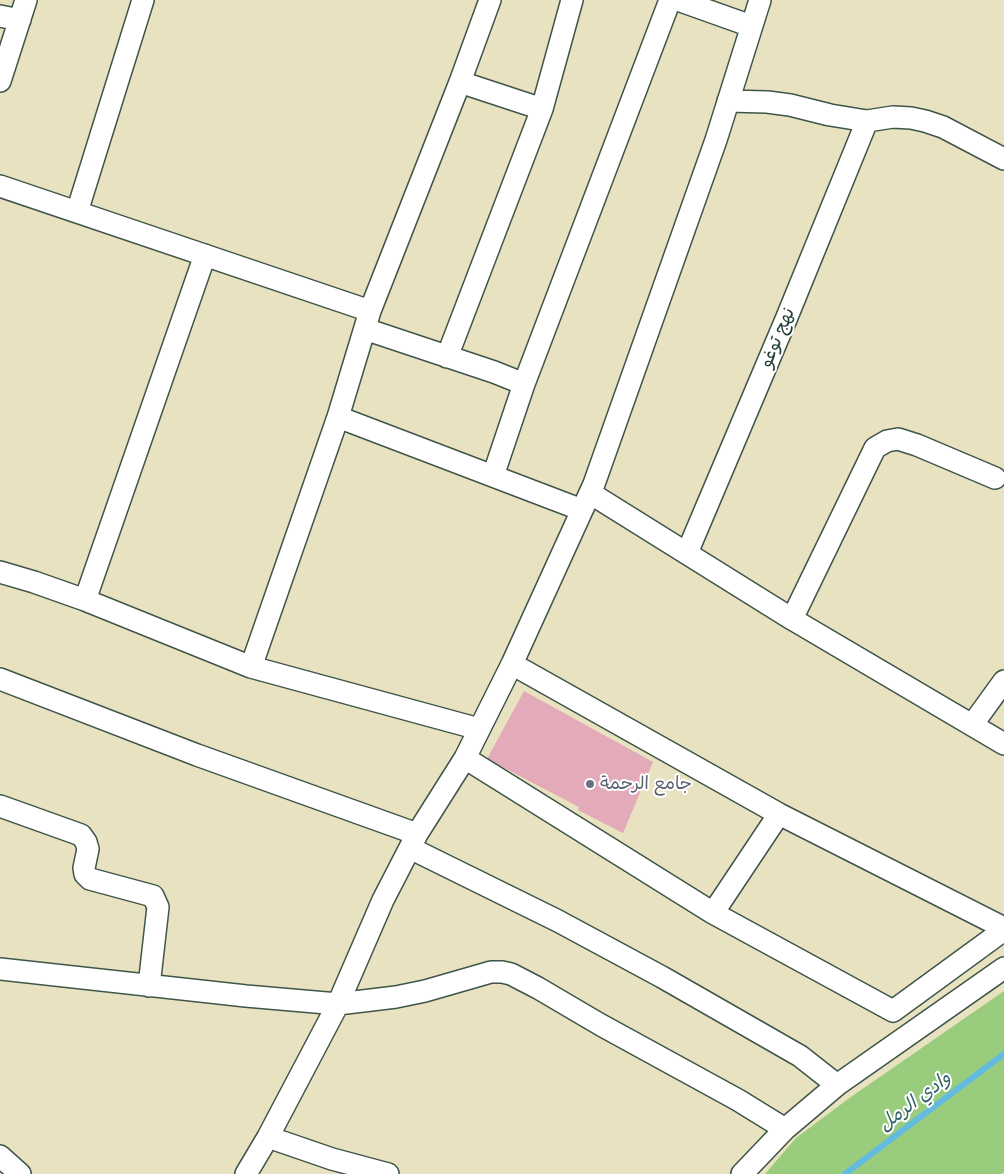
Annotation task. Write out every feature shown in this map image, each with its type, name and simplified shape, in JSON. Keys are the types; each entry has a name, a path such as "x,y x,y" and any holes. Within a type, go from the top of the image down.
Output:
{"street":[{"path":"78,212 143,0"},
{"path":"251,667 338,417 368,320 490,0"},
{"path":"447,357 542,109 572,0"},
{"path":"493,476 524,384 670,0"},
{"path":"678,0 752,26"},
{"path":"246,1174 268,1137 338,1004 383,900 413,841 465,758 512,664 586,502 669,273 728,101 760,0"},
{"path":"0,81 16,12"},
{"path":"460,82 542,109"},
{"path":"728,101 767,102 867,121 893,117 911,118 943,127 1004,159"},
{"name":"نهج توغو","path":"686,553 787,316 867,121"},
{"path":"0,186 205,256 368,320 447,357 524,384"},
{"path":"85,600 205,256"},
{"path":"338,417 493,476 586,502 686,553 792,619 1004,744"},
{"path":"792,619 875,448 886,441 898,439 917,445 995,478"},
{"path":"0,572 85,600 251,667 479,729"},
{"path":"512,664 779,814 1004,929 893,1011"},
{"path":"0,679 413,841 800,1056 837,1085"},
{"path":"972,725 1004,681"},
{"path":"465,758 712,913 893,1011 908,1035"},
{"path":"0,806 81,835 88,849 84,868 85,874 90,879 153,896 158,907 149,986"},
{"path":"712,913 779,814"},
{"path":"742,1174 785,1129 837,1085 1004,968"},
{"path":"0,969 149,986 338,1004 396,997 425,991 491,972 502,972 511,974 538,988 600,1026 738,1100 785,1129"},
{"path":"268,1137 332,1159 388,1174"},
{"path":"0,1156 20,1174"}],"green space":[{"path":"1004,991 1004,1172 1002,1174 765,1174 796,1138 848,1099"}],"building":[{"name":"جامع الرحمة","path":"524,691 653,762 623,833 578,810 579,807 487,759"}],"waterway":[{"name":"وادي الرمل","path":"845,1174 1004,1054"}],"place":[{"name":"جامع الرحمة","path":"590,784"}]}
